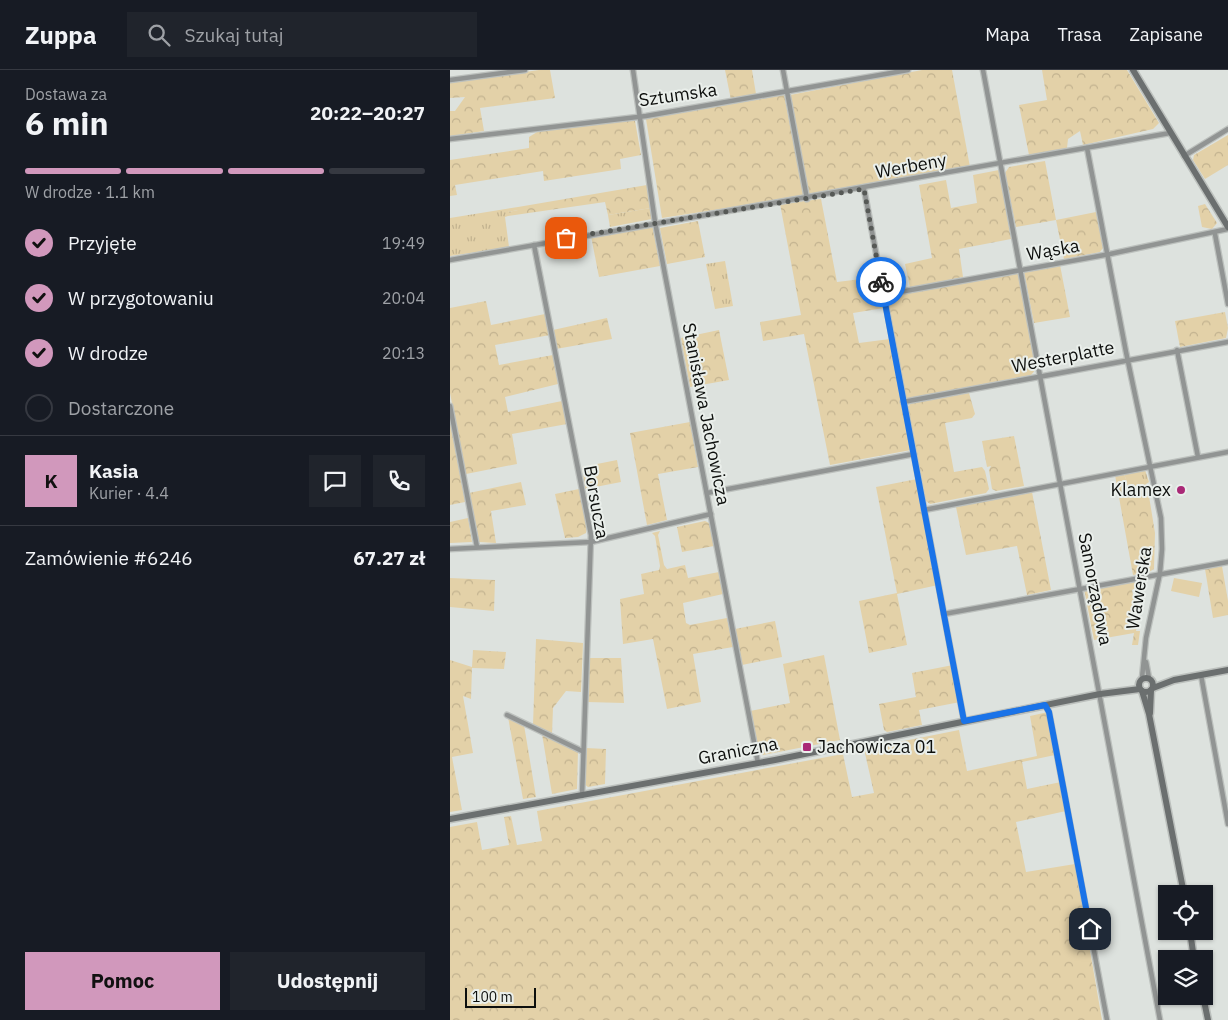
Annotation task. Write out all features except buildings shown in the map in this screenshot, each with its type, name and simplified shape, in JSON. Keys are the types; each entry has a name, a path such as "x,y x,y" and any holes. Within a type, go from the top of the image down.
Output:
{"street":[{"path":"450,80 524,70"},
{"name":"Stanisława Jachowicza","path":"633,70 655,222 758,763"},
{"path":"783,70 807,198"},
{"name":"Sztumska","path":"450,138 640,116 908,70"},
{"name":"Samorządowa","path":"983,70 1160,1020"},
{"path":"1133,70 1228,228"},
{"path":"1184,156 1228,129"},
{"name":"Werbeny","path":"450,260 655,222 864,189 1170,133"},
{"name":"Wawerska","path":"1087,148 1148,466 1161,518 1162,548 1160,573 1145,656 1146,685 1149,714 1182,885"},
{"path":"864,189 964,721"},
{"name":"Wąska","path":"883,295 1215,234 1228,228"},
{"path":"1215,234 1228,304"},
{"name":"Borsucza","path":"534,245 591,542 582,751 582,796"},
{"name":"Westerplatte","path":"903,402 1127,359 1228,342"},
{"path":"1177,350 1198,457"},
{"path":"450,406 478,546"},
{"path":"924,510 1228,452"},
{"path":"707,493 914,454"},
{"path":"450,549 478,546 591,542 711,514"},
{"path":"944,614 1228,562"},
{"name":"Graniczna","path":"450,820 758,763 1228,670"},
{"path":"1201,675 1228,824"},
{"path":"1045,705 1049,712 1107,1020"},
{"path":"507,715 582,751"},
{"path":"1205,1005 1208,1020"}],"green space":[{"path":"550,70 555,98 480,108 484,131 450,136 450,111 455,111 465,97 450,98 450,83"},
{"path":"725,70 752,70 756,94 731,100"},
{"path":"922,70 952,70 970,167 809,196 790,95"},
{"path":"1042,70 1127,70 1159,123 1153,129 1083,145 1080,131 1068,139 1067,148 1029,155 1019,105 1047,100"},
{"path":"784,95 804,196 662,218 646,119"},
{"path":"628,118 635,121 641,155 620,159 621,169 544,181 543,171 455,185 457,195 450,196 450,160 529,148 529,137 542,129"},
{"path":"1228,135 1228,165 1205,179 1193,160 1194,155"},
{"path":"1045,161 1056,220 1016,227 1005,173 1009,167"},
{"path":"999,170 1011,239 959,249 963,277 910,288 905,264 932,258 919,185 946,180 951,208 977,203 973,175"},
{"path":"647,185 651,208 608,215 605,202 508,216 508,212 518,210 518,207"},
{"path":"821,199 837,282 878,277 884,308 853,313 859,343 890,339 911,450 830,465 804,334 763,341 760,322 801,315 780,204"},
{"path":"1205,204 1217,223 1212,229 1202,227 1198,206"},
{"path":"518,207 518,210 508,212 508,216 505,217 509,247 450,256 450,218"},
{"path":"651,208 652,219 610,227 608,215"},
{"path":"1096,212 1103,248 1100,252 1064,259 1056,220"},
{"path":"698,221 705,257 667,264 660,228"},
{"path":"652,224 660,266 599,277 591,236"},
{"path":"725,261 733,306 715,309 706,264"},
{"path":"1060,265 1070,317 1034,323 1024,272"},
{"path":"1018,273 1036,369 1031,375 904,399 885,297"},
{"path":"486,301 491,325 545,314 550,335 495,345 499,365 553,355 558,384 505,397 508,412 562,401 567,424 512,434 517,464 466,474 450,393 450,308"},
{"path":"1225,312 1228,328 1226,338 1180,347 1175,321"},
{"path":"607,318 612,339 556,349 553,330"},
{"path":"719,330 729,380 690,387 681,338"},
{"path":"969,393 975,414 972,418 945,423 954,472 982,467 985,471 989,489 986,493 930,504 926,501 908,407 911,403"},
{"path":"450,422 465,502 450,505"},
{"path":"690,422 698,467 658,474 667,520 647,525 630,433"},
{"path":"1014,436 1024,486 996,491 992,489 989,470 991,466 987,467 982,441"},
{"path":"617,460 621,482 585,489 582,467"},
{"path":"1145,470 1149,482 1146,484 1148,490 1137,493 1130,490 1124,474"},
{"path":"1124,474 1130,490 1133,492 1148,490 1155,533 1154,569 1149,572 1133,575 1115,475"},
{"path":"917,479 938,585 897,594 907,645 869,653 859,601 897,593 876,487"},
{"path":"521,482 526,505 491,511 496,543 479,542 469,493"},
{"path":"579,489 587,526 586,533 578,537 565,538 555,494"},
{"path":"1032,492 1051,590 1027,595 1017,546 966,555 956,507"},
{"path":"468,518 472,542 450,543 450,522"},
{"path":"705,521 709,523 714,546 682,552 677,527"},
{"path":"660,531 658,535 664,565 667,569 685,565 688,578 719,572 723,594 683,603 686,623 690,625 727,618 733,647 693,654 701,702 667,709 653,639 623,644 620,599 644,594 641,574 659,570 655,536 652,533"},
{"path":"1222,566 1228,601 1228,615 1213,618 1205,569"},
{"path":"450,578 495,580 494,611 450,607"},
{"path":"1174,578 1202,583 1199,597 1171,591"},
{"path":"1139,579 1138,586 1132,590 1135,605 1141,607 1136,631 1140,631 1138,645 1132,645 1134,633 1094,640 1084,589"},
{"path":"775,621 782,657 742,665 735,629"},
{"path":"536,639 583,643 581,692 566,691 553,708 552,734 533,725"},
{"path":"473,650 506,652 504,669 472,668 471,699 463,696 473,753 452,757 462,810 450,812 450,660 472,667"},
{"path":"824,655 840,740 763,755 758,751 750,711 790,703 783,664"},
{"path":"589,658 621,658 624,703 587,702"},
{"path":"953,665 960,702 919,710 922,725 887,732 884,730 879,704 916,697 912,673"},
{"path":"1048,712 1055,755 1022,762 1027,789 1061,782 1066,811 1016,822 1026,872 1075,864 1102,1020 450,1020 450,827 477,822 482,850 509,845 504,817 511,816 517,845 542,841 537,811 843,754 852,797 874,793 864,749 959,730 967,771 1037,756 1030,716"},
{"path":"508,717 524,725 536,797 523,799"},
{"path":"542,734 578,751 577,789 552,794"},
{"path":"586,748 606,749 605,784 588,787 584,784"}],"way so far":[{"path":"566,238 864,189 881,282"}],"place":[{"name":"Klamex","path":"1181,490"},
{"name":"Jachowicza 01","path":"807,747"}],"route":[{"path":"881,282 964,721 1045,705 1049,712 1090,929"}]}
